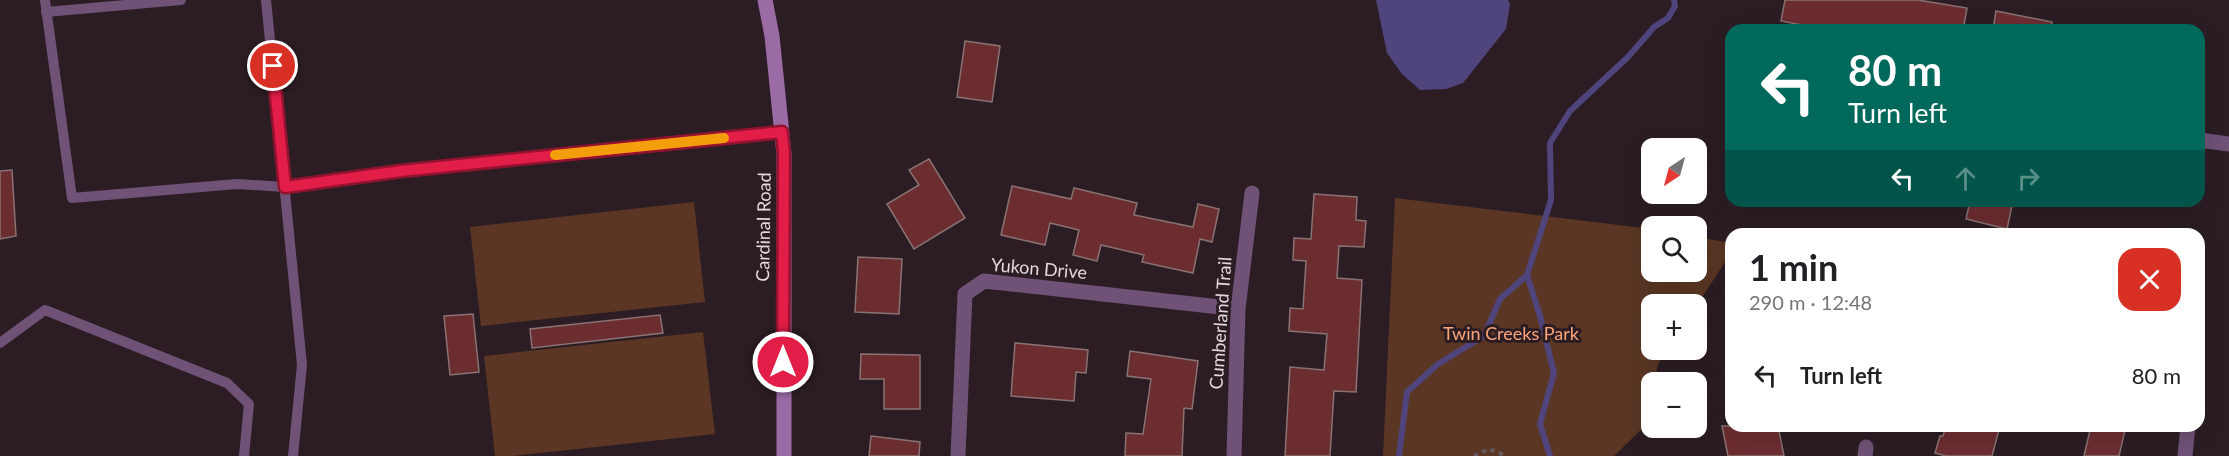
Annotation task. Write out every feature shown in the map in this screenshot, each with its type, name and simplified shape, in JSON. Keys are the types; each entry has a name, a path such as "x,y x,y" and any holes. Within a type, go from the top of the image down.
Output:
{"street":[{"name":"Cardinal Road","path":"765,0 772,36 784,154 782,268 784,456"},
{"path":"2205,141 2229,144"},
{"name":"Cumberland Trail","path":"1234,456 1238,309 1252,193"},
{"name":"Yukon Drive","path":"958,456 965,294 984,281 1238,309"},
{"path":"2185,456 2187,432"}],"lane":[{"path":"45,0 72,198 237,184 285,187 401,171 782,132"},
{"path":"46,12 181,0"},
{"path":"266,0 302,365 293,456"},
{"path":"0,343 45,310 227,383 249,404 244,456"}],"path":[{"path":"1474,456 1489,449 1507,456"}],"green space":[{"name":"Twin Creeks Park","path":"1395,198 1641,228 1641,282 1707,282 1707,239 1725,242 1725,262 1704,294 1641,294 1641,360 1661,360 1657,372 1641,372 1641,430 1614,456 1383,456"},
{"path":"694,202 705,302 481,326 470,227"},
{"path":"703,332 715,434 495,456 484,356"}],"shaded area":[{"path":"1376,0 1508,0 1510,4 1506,29 1463,83 1446,89 1420,90 1402,74 1387,53"}],"building":[{"path":"1785,0 1918,0 1967,8 1964,24 1796,24 1781,21"},
{"path":"1996,11 2052,22 2052,24 1994,24"},
{"path":"965,41 1000,46 992,102 957,97"},
{"path":"929,159 965,218 914,249 887,204 919,185 909,170"},
{"path":"12,170 16,236 0,239 0,171"},
{"path":"1012,186 1071,199 1074,188 1137,203 1134,215 1193,227 1198,204 1219,209 1212,242 1200,239 1193,273 1142,262 1144,255 1101,245 1097,261 1073,255 1079,230 1050,223 1045,245 1001,235"},
{"path":"1314,194 1357,197 1356,220 1366,221 1364,247 1339,246 1337,278 1362,280 1356,392 1334,391 1330,456 1285,456 1290,367 1324,370 1327,334 1289,331 1290,308 1303,309 1306,261 1293,260 1294,238 1311,239"},
{"path":"1969,207 2012,207 2007,228 1966,219"},
{"path":"858,257 902,259 899,314 855,312"},
{"path":"473,314 479,372 450,375 444,316"},
{"path":"660,315 663,333 532,348 530,329"},
{"path":"1015,343 1088,350 1086,373 1076,372 1074,401 1011,396"},
{"path":"1130,351 1198,361 1192,409 1184,408 1182,456 1125,456 1126,433 1143,434 1151,379 1127,376"},
{"path":"861,354 920,355 920,409 884,409 884,379 860,379"},
{"path":"1722,426 1725,426 1725,432 1779,432 1784,456 1728,456"},
{"path":"1944,432 1998,432 1992,456 1946,456 1935,453 1940,436 1943,436"},
{"path":"2090,432 2125,432 2119,456 2084,456"},
{"path":"871,436 920,442 919,456 869,456"}],"waterway":[{"path":"1399,456 1407,392 1438,364 1484,336 1500,299 1527,275 1551,200 1550,143 1570,111 1628,57 1654,27 1668,18 1675,6 1674,0"},
{"path":"1527,275 1554,373 1540,424 1550,456"}],"slow traffic":[{"path":"555,155 724,138"}],"route":[{"path":"273,66 285,187 401,171 782,132 784,154 783,362"}]}
